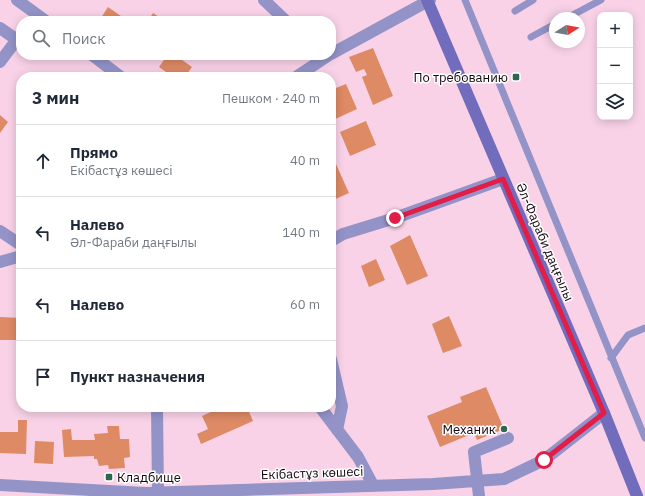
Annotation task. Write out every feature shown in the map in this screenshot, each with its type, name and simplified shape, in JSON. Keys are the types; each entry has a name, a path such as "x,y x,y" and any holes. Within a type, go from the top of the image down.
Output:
{"main road":[{"name":"Әл-Фараби даңғылы","path":"428,0 604,413 637,496"}],"street":[{"path":"17,0 35,16"},
{"path":"264,0 281,16"},
{"path":"336,52 428,0"},
{"path":"0,28 16,36"},
{"path":"0,62 16,41"},
{"path":"99,60 114,72"},
{"path":"301,72 314,60"},
{"path":"336,238 343,234 395,218 503,179"},
{"path":"0,231 16,242"},
{"path":"0,262 16,257"},
{"path":"336,380 342,406 337,430"},
{"path":"156,412 158,492"},
{"path":"324,412 358,458 373,485"},
{"name":"Екібастұз көшесі","path":"0,485 145,495 158,492 504,479 544,460 604,413"},
{"path":"479,496 474,452 508,438"}],"lane":[{"path":"465,0 645,438"},
{"path":"515,11 533,0"},
{"path":"578,12 601,0"},
{"path":"531,37 549,27"},
{"path":"611,358 628,335 645,328"}],"building":[{"path":"108,7 121,16 102,16"},
{"path":"373,48 393,96 373,105 362,77 367,75 364,69 356,72 349,57"},
{"path":"164,60 182,60 192,67 188,72 166,72 159,67"},
{"path":"346,84 357,109 336,119 336,88"},
{"path":"0,115 8,122 0,133"},
{"path":"366,121 376,145 350,156 340,132"},
{"path":"336,164 349,193 336,199"},
{"path":"410,235 428,276 407,285 390,246"},
{"path":"376,259 385,280 369,287 361,266"},
{"path":"449,316 462,346 443,353 432,324"},
{"path":"0,317 16,318 16,340 0,340"},
{"path":"486,387 504,429 477,440 474,433 440,447 427,416 462,402 460,397"},
{"path":"211,412 249,412 253,421 201,444 197,434 208,429 202,416"},
{"path":"18,420 27,420 26,454 0,453 0,432 18,432"},
{"path":"107,426 119,426 120,439 129,439 130,457 124,458 125,468 109,469 108,465 99,466 97,459 94,459 94,456 64,457 62,430 71,429 72,440 95,440 94,434 108,433"},
{"path":"35,441 54,442 53,464 34,463"}],"place":[{"name":"По требованию","path":"516,77"},
{"name":"Механик","path":"504,429"},
{"name":"Кладбище","path":"109,477"}],"route":[{"path":"395,218 503,179 604,413 544,460"}]}
